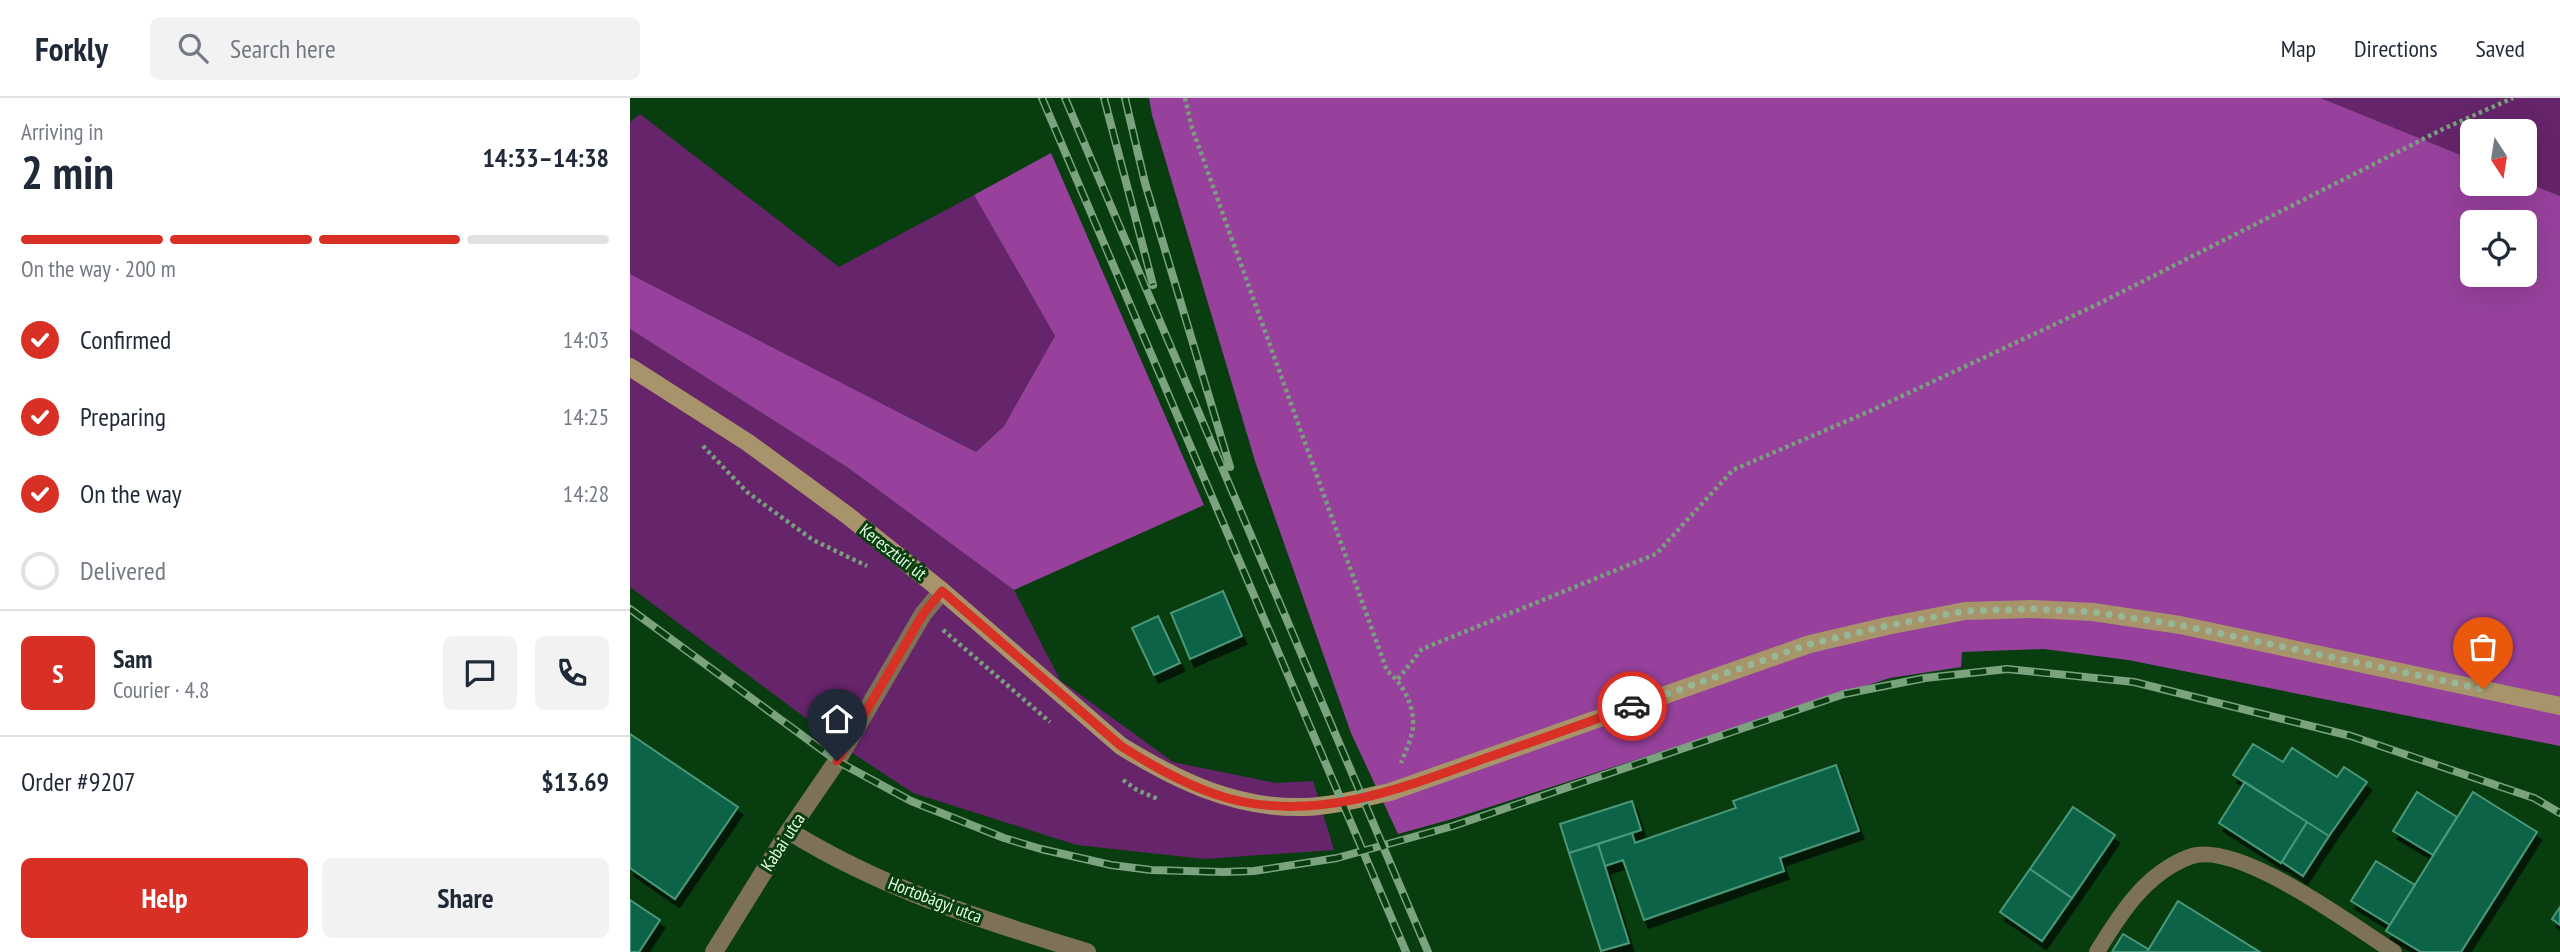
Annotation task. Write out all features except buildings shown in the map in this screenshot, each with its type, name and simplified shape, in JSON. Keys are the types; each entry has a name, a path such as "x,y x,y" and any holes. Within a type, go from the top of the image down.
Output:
{"main road":[{"name":"Keresztúri út","path":"630,367 747,442 847,515 942,591 1121,746 1195,787 1228,798 1266,805 1305,807 1390,792 1810,644 1965,611 2032,609 2093,612 2180,625 2560,706"}],"street":[{"name":"Kabai utca","path":"714,952 789,831 837,761 923,614 942,591"},
{"name":"Hortobágyi utca","path":"789,831 833,858 913,894 1087,952"}],"lane":[{"path":"2097,952 2133,898 2160,873 2191,856 2222,856 2269,873 2394,952"}],"path":[{"path":"1185,98 1192,128 1382,658 1387,671 1398,679 1408,701 1413,725 1390,792"},
{"path":"1398,679 1422,649 1656,554 1733,470 1870,411 2096,305 2443,129 2513,98"},
{"path":"694,437 747,492 813,540 872,568"}],"shaded area":[{"path":"1149,98 2321,98 2460,155 2460,196 2538,196 2538,187 2560,196 2560,746 2128,660 2044,649 1962,652 1961,667 1890,678 1398,834 1351,733 1255,461"},
{"path":"2321,98 2560,98 2560,196 2538,187 2538,119 2460,119 2460,155"},
{"path":"640,114 839,267 974,195 1055,336 1004,426 976,452 630,274 630,122"},
{"path":"1051,153 1204,505 1014,590 847,467 630,329 630,274 976,452 1004,426 1055,336 974,195"},
{"path":"630,329 847,467 1014,590 1060,680 1173,762 1276,783 1313,781 1334,850 1204,859 1077,845 913,793 854,754 630,587"}],"railway":[{"path":"1042,98 1406,952"},
{"path":"1065,98 1428,952"},
{"path":"1104,98 1153,285"},
{"path":"1125,98 1145,183 1230,467"},
{"path":"630,609 837,761 911,801 1004,838 1041,849 1111,865 1151,870 1254,871 1337,858 1453,826 1844,694 1925,678 2007,669 2134,682 2351,736 2534,798 2560,813"}],"way so far":[{"path":"1632,706 1810,644 1965,611 2032,609 2093,612 2180,625 2483,689"}],"route":[{"path":"837,761 923,614 942,591 1121,746 1195,787 1228,798 1266,805 1305,807 1390,792 1632,706"}]}
